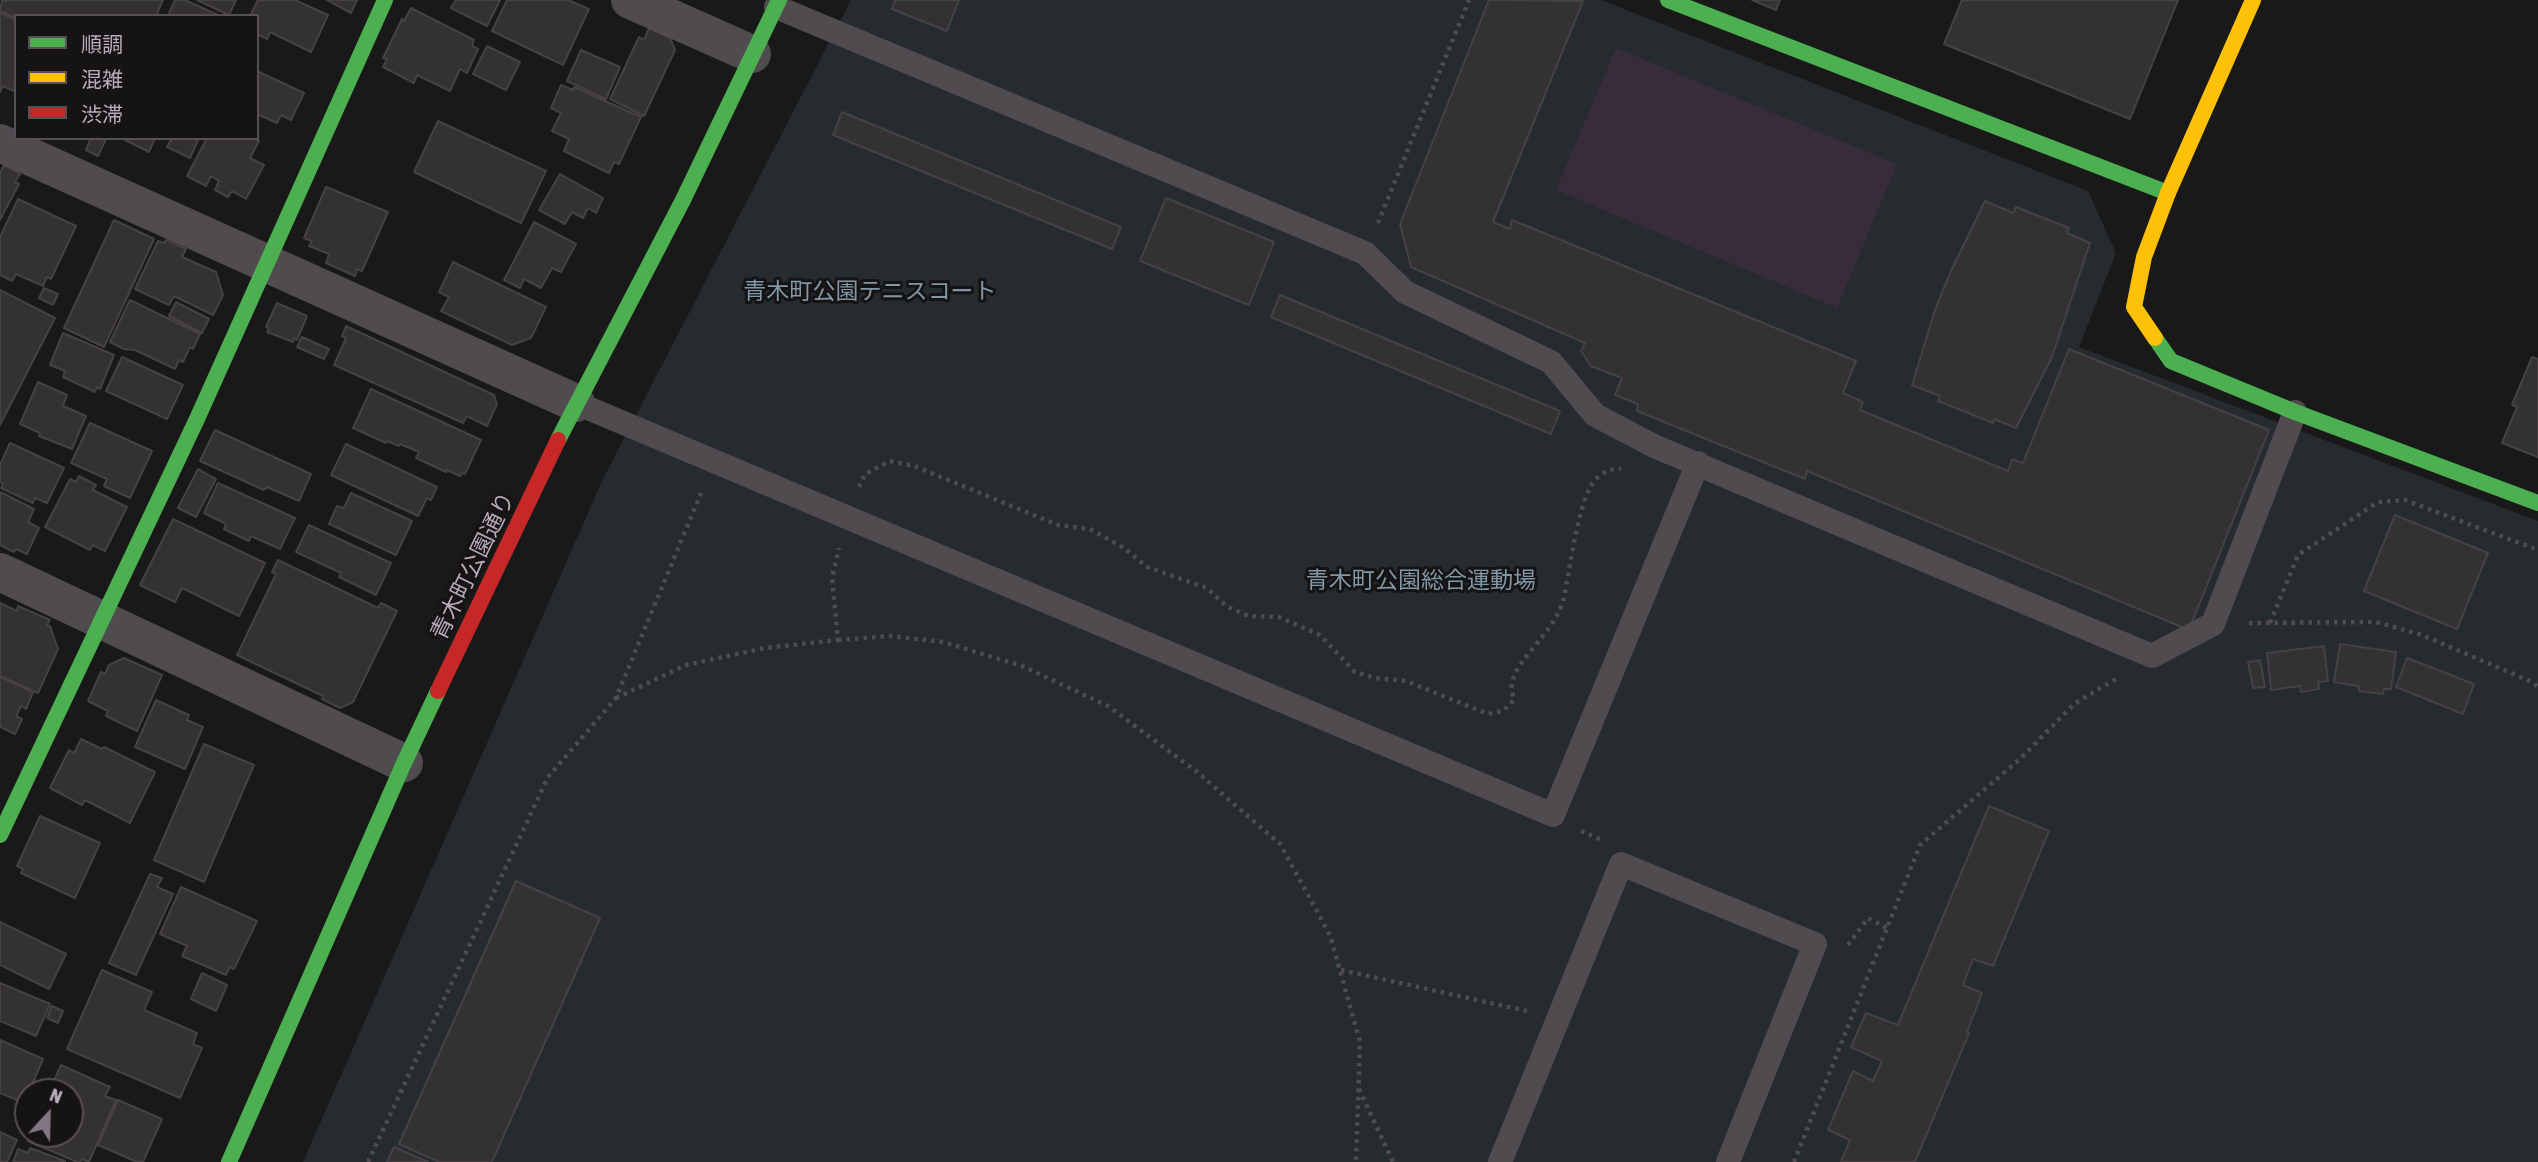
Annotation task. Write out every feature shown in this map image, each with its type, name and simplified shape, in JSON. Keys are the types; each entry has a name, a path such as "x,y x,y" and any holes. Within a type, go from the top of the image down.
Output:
{"street":[{"path":"0,835 105,621 270,266 386,0"},
{"path":"630,0 752,54"},
{"path":"1668,0 2168,193"},
{"path":"2253,0 2168,193 2144,257 2134,307 2171,361 2295,412 2538,503"},
{"name":"青木町公園通り","path":"229,1162 404,763 576,402 683,200 777,4"},
{"path":"0,143 576,402"},
{"path":"0,572 404,763"}],"lane":[{"path":"777,4 1365,253 1405,292 1551,362 1595,415 1654,446 2152,656 2213,624 2295,412"},
{"path":"576,402 1553,815 1698,463"},
{"path":"1500,1162 1621,864 1815,944 1728,1162"}],"path":[{"path":"1365,253 1469,0"},
{"path":"838,640 832,578 846,517 865,474 890,461 915,466 1058,524 1090,529 1124,548 1147,567 1207,588 1226,606 1248,616 1279,617 1320,635 1354,672 1375,678 1406,681 1488,714 1503,711 1514,700 1511,685 1515,673 1552,626 1563,604 1580,520 1591,486 1602,474 1614,468 1633,470 1654,446"},
{"path":"368,1162 548,777 616,698 715,461"},
{"path":"2270,623 2298,555 2378,502 2405,500 2538,550"},
{"path":"2213,624 2376,622 2422,635 2532,682 2538,687"},
{"path":"616,698 686,665 765,648 890,636 943,642 1022,666 1108,706 1197,772 1280,844 1330,935 1360,1042 1356,1162"},
{"path":"1794,1162 1920,845 2021,758 2074,704 2152,656"},
{"path":"1340,970 1559,1018"},
{"path":"1358,1088 1393,1162"}],"green space":[{"name":"青木町公園総合運動場","path":"851,0 1601,0 2088,191 2116,253 2079,347 2538,521 2538,1162 303,1162 602,481"}],"shaded area":[{"path":"1616,48 1897,164 1837,308 1556,190"}],"building":[{"path":"2,0 163,0 157,14 14,14 14,17 0,11"},
{"path":"175,0 185,0 216,14 169,14"},
{"path":"197,0 236,0 229,14"},
{"path":"258,0 295,0 328,15 311,52 270,32 267,39 259,35 259,14 251,14"},
{"path":"327,0 357,0 351,13"},
{"path":"456,0 500,0 487,26 451,8"},
{"path":"507,0 568,0 589,9 563,65 492,31"},
{"path":"895,0 959,0 947,31 892,9"},
{"path":"1489,0 1583,1 1493,222 1510,229 1512,220 1856,361 1843,393 1863,402 1860,410 2008,471 2012,459 2023,463 2069,349 2269,430 2189,630 1807,471 1805,479 1637,411 1638,404 1615,395 1622,378 1591,366 1581,351 1585,343 1411,267 1400,224"},
{"path":"1752,0 1780,0 1776,10"},
{"path":"1962,0 2178,0 2130,119 1944,44"},
{"path":"411,8 474,40 472,46 478,49 467,73 460,69 450,91 417,75 414,83 383,67 387,59 383,58 402,19 404,21"},
{"path":"0,13 14,19 14,91 3,86 0,92"},
{"path":"649,28 670,38 675,50 644,116 610,99 639,37 644,40"},
{"path":"487,46 520,62 506,90 473,74"},
{"path":"581,50 620,67 606,99 567,81"},
{"path":"259,72 304,93 291,120 281,115 277,123 259,115"},
{"path":"561,85 573,90 574,87 641,117 619,164 614,162 609,173 564,151 569,139 552,131 561,113 551,108"},
{"path":"842,112 1121,227 1112,249 833,135"},
{"path":"438,121 546,171 521,223 414,172"},
{"path":"90,140 106,140 98,156 86,150"},
{"path":"125,140 154,140 149,152"},
{"path":"171,140 198,140 190,158 167,147"},
{"path":"206,140 259,141 250,158 264,165 246,199 232,191 228,197 215,190 219,181 211,176 206,186 187,176"},
{"path":"4,165 20,174 15,182 19,184 0,220 0,173"},
{"path":"560,174 603,198 596,213 588,208 583,218 572,212 565,224 539,210"},
{"path":"326,187 388,212 362,271 357,269 355,276 326,263 329,254 309,246 312,241 304,238"},
{"path":"1166,198 1274,242 1249,305 1140,261"},
{"path":"18,199 76,226 51,279 47,277 43,286 16,274 12,281 0,275 0,237"},
{"path":"1985,201 2013,213 2016,207 2069,228 2067,233 2090,243 2052,357 2016,428 1994,419 1993,423 1938,401 1940,396 1912,385 1935,310"},
{"path":"114,220 154,239 104,347 64,328"},
{"path":"534,222 576,244 561,272 552,268 541,288 524,279 520,288 504,280"},
{"path":"166,240 186,249 182,257 216,272 223,295 213,315 174,296 169,305 135,289 158,241 164,243"},
{"path":"453,262 546,307 531,338 512,345 441,311 449,297 439,292"},
{"path":"44,288 58,294 53,305 39,298"},
{"path":"0,290 55,318 0,425"},
{"path":"1280,295 1560,411 1551,434 1271,317"},
{"path":"130,300 200,334 193,349 190,347 183,362 179,360 175,369 135,350 124,349 110,342"},
{"path":"176,302 209,319 202,333 169,316"},
{"path":"277,303 307,316 297,340 294,338 293,342 267,332 269,328 266,327"},
{"path":"346,326 494,395 497,404 487,426 467,416 463,423 334,365 346,338 342,336"},
{"path":"63,333 114,355 100,389 97,387 95,392 63,377 65,371 50,365"},
{"path":"302,337 329,349 324,359 297,347"},
{"path":"122,357 183,385 167,419 106,391"},
{"path":"2532,357 2538,359 2538,457 2502,443 2517,407 2512,405"},
{"path":"38,382 67,395 63,406 86,416 72,449 39,436 40,433 20,424"},
{"path":"371,389 481,440 465,474 460,476 447,470 446,472 416,458 419,452 400,444 386,443 353,428"},
{"path":"90,423 152,451 130,498 104,486 107,479 71,463"},
{"path":"215,430 311,474 299,501 267,487 264,490 200,461"},
{"path":"10,443 64,468 47,503 35,498 33,503 1,488 3,483 0,482 0,465"},
{"path":"346,444 437,487 431,500 427,498 418,516 331,475"},
{"path":"198,469 216,479 196,517 178,508"},
{"path":"79,476 96,485 93,490 127,507 105,551 93,545 90,550 45,527 70,479 76,482"},
{"path":"218,483 295,518 280,549 251,536 249,541 224,529 226,524 204,513"},
{"path":"0,492 34,509 28,522 39,528 27,554 16,549 14,552 0,545"},
{"path":"351,493 412,521 396,555 329,524 337,506 344,508"},
{"path":"2395,515 2488,553 2457,629 2364,591"},
{"path":"173,519 265,563 239,616 182,588 175,602 140,585"},
{"path":"309,525 391,563 376,595 339,577 341,573 296,552"},
{"path":"278,560 378,608 381,603 397,611 353,702 340,708 322,699 323,696 237,655 276,574 272,572"},
{"path":"0,603 17,611 18,606 50,620 47,625 50,626 58,649 38,693 0,676"},
{"path":"2340,644 2396,652 2391,689 2384,689 2383,694 2359,691 2359,686 2334,682"},
{"path":"2324,646 2328,681 2318,682 2319,689 2301,692 2300,686 2271,690 2267,653"},
{"path":"124,658 162,675 137,731 106,716 108,711 88,701 101,672 105,674 109,665"},
{"path":"2407,658 2474,684 2463,714 2396,687"},
{"path":"2260,660 2265,687 2253,688 2248,662"},
{"path":"0,677 33,692 26,709 21,706 16,716 22,719 15,734 0,727"},
{"path":"156,700 189,715 187,720 203,727 185,769 135,747"},
{"path":"81,739 155,772 130,823 85,800 82,805 50,788 69,750 74,753"},
{"path":"204,744 254,765 204,882 154,860"},
{"path":"1989,806 2049,831 1993,966 1973,959 1963,985 1982,993 1967,1032 1969,1033 1915,1162 1841,1162 1850,1140 1828,1130 1853,1071 1873,1081 1882,1061 1851,1047 1866,1013 1898,1025"},
{"path":"40,816 100,843 75,898 21,873 23,869 17,866"},
{"path":"150,874 162,878 157,887 173,894 136,975 109,963"},
{"path":"516,881 600,918 492,1162 439,1162 399,1144"},
{"path":"181,887 257,921 234,969 230,967 226,975 182,956 187,946 160,934"},
{"path":"0,922 66,954 49,989 0,965"},
{"path":"102,970 152,992 144,1010 197,1033 193,1044 202,1048 180,1098 67,1049"},
{"path":"202,973 227,985 216,1011 191,999"},
{"path":"0,983 50,1004 36,1036 0,1021"},
{"path":"52,1006 63,1011 58,1023 47,1018"},
{"path":"0,1040 43,1059 35,1078 14,1078 14,1099 0,1093"},
{"path":"61,1065 110,1087 105,1096 116,1100 89,1162 82,1159 77,1162 44,1148 84,1148 84,1078 55,1078"},
{"path":"118,1100 162,1119 143,1162 137,1162 98,1145"},
{"path":"0,1132 14,1139 14,1147 7,1162 0,1162"},
{"path":"394,1147 428,1162 387,1162"},
{"path":"30,1148 65,1162 13,1162 18,1149 28,1153"}],"traffic: fast":[{"path":"0,835 197,419 385,0"},
{"path":"558,440 683,200 779,0"},
{"path":"1668,0 2168,193"},
{"path":"2155,338 2171,361 2295,412 2538,503"},
{"path":"229,1162 438,691"}],"traffic: slow":[{"path":"2155,338 2134,307 2144,257 2168,193 2253,0"}],"traffic: jam":[{"path":"438,691 558,440"}],"park label":[{"name":"青木町公園テニスコート","path":"870,292"}]}
